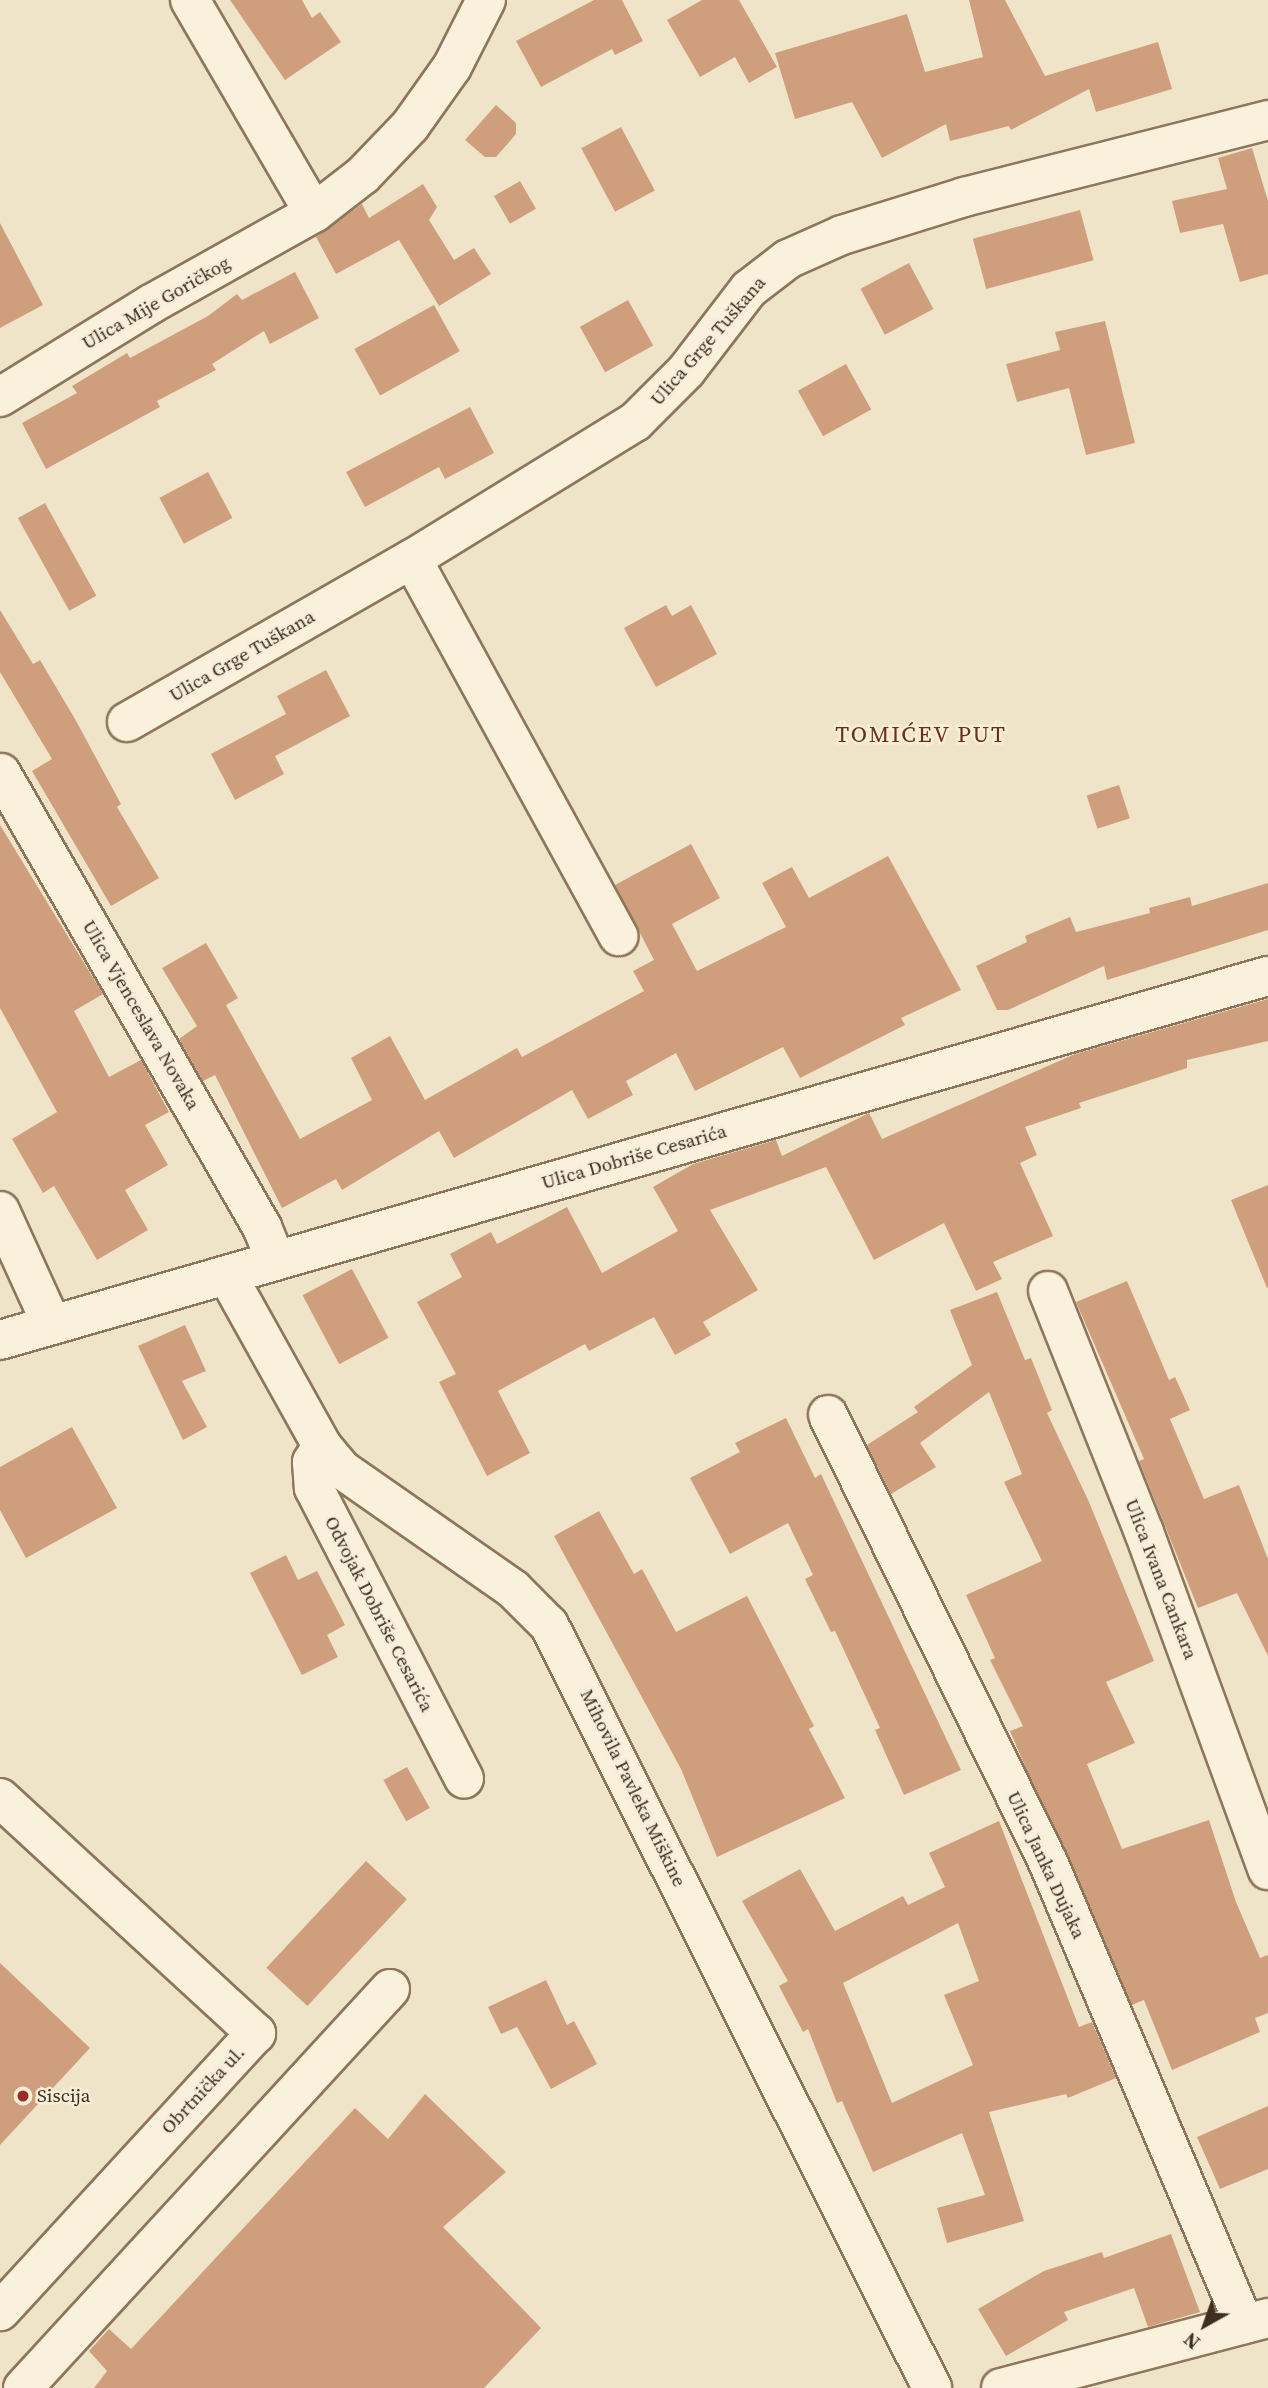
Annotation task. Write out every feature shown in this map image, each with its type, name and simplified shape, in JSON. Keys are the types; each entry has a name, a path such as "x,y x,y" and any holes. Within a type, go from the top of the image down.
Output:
{"street":[{"path":"190,0 314,213"},
{"name":"Ulica Mije Goričkog","path":"0,397 150,304 314,213 363,175 410,126 452,67 486,0"},
{"name":"Ulica Grge Tuškana","path":"127,722 412,559 635,422 686,371 750,289 788,259 842,235 964,197 1268,120"},
{"path":"412,559 618,936"},
{"name":"Ulica Vjenceslava Novaka","path":"1,773 262,1227 275,1261"},
{"name":"Ulica Dobriše Cesarića","path":"0,1340 1268,976"},
{"path":"0,1211 52,1325"},
{"name":"Mihovila Pavleka Miškine","path":"227,1275 322,1446 362,1486 513,1589 550,1625 932,2388"},
{"name":"Ulica Ivana Cankara","path":"1048,1291 1144,1532 1268,1870"},
{"name":"Ulica Janka Dujaka","path":"828,1415 1048,1863 1256,2321"},
{"name":"Odvojak Dobriše Cesarića","path":"322,1446 312,1462 314,1488 464,1779"},
{"name":"Obrtnička ul.","path":"0,1798 256,2033 0,2311"},
{"path":"23,2388 390,1989"},
{"path":"1001,2388 1256,2321"}],"building":[{"path":"230,0 302,0 312,18 320,12 341,42 285,80"},
{"path":"594,0 622,0 643,41 615,55 612,49 541,87 516,41"},
{"path":"702,0 739,0 777,67 749,83 735,57 700,77 667,20"},
{"path":"969,0 1005,0 1045,76 1158,42 1172,89 1096,112 1089,89 1011,130 1009,126 950,141 946,124 882,158 852,102 795,119 775,53 907,14 925,72 983,57"},
{"path":"496,105 516,123 516,134 496,157 485,157 465,140"},
{"path":"621,127 655,191 615,212 581,148"},
{"path":"1252,148 1268,201 1268,274 1240,282 1223,224 1180,233 1172,201 1227,189 1218,158"},
{"path":"520,181 536,209 510,224 494,196"},
{"path":"423,184 437,207 429,220 454,260 474,248 491,274 439,306 399,240 336,274 316,237 362,204 369,218"},
{"path":"1080,210 1093,260 986,289 973,239"},
{"path":"0,223 43,305 0,328"},
{"path":"909,263 933,309 885,335 860,289"},
{"path":"295,272 319,318 270,344 264,331 212,364 216,370 157,401 160,407 46,469 22,423 77,393 72,386 127,353 130,358 208,316 237,294 242,300"},
{"path":"628,300 653,345 605,372 580,327"},
{"path":"434,305 460,351 380,395 354,349"},
{"path":"1105,321 1135,443 1086,455 1069,388 1017,402 1006,364 1060,350 1055,332"},
{"path":"846,364 871,409 823,436 798,391"},
{"path":"470,407 494,453 445,479 439,467 365,507 346,472"},
{"path":"208,472 232,518 184,544 159,498"},
{"path":"45,503 96,596 69,611 18,518"},
{"path":"666,605 672,616 691,605 717,654 656,687 624,628"},
{"path":"0,610 33,664 40,660 121,804 117,807 159,878 111,906 32,771 52,759 0,672"},
{"path":"326,670 350,716 275,756 284,774 235,800 211,754 286,714 277,696"},
{"path":"1119,785 1130,818 1097,829 1087,796"},
{"path":"0,825 103,994 74,1011 109,1077 141,1060 169,1112 145,1125 168,1165 125,1190 148,1230 97,1260 54,1186 43,1193 12,1139 57,1112 0,1008"},
{"path":"691,844 720,898 672,924 697,971 786,927 762,883 792,867 809,898 888,856 961,990 901,1018 905,1025 800,1078 783,1047 695,1091 676,1053 626,1081 633,1095 588,1119 572,1090 454,1158 439,1131 342,1190 336,1179 282,1208 215,1075 203,1081 179,1039 197,1026 162,968 206,943 238,998 226,1005 300,1139 372,1100 351,1058 390,1036 425,1100 517,1048 522,1057 644,991 633,971 654,960 615,885"},
{"path":"1268,883 1268,930 1107,980 1104,966 1008,1010 997,1010 976,966 1027,942 1025,936 1070,917 1076,932 1150,913 1149,908 1190,897 1192,906"},
{"path":"1268,999 1268,1041 1187,1060 1187,1068 1079,1103 1081,1108 1025,1127 1037,1155 1020,1163 1053,1236 993,1262 1002,1279 976,1291 944,1223 874,1260 826,1167 710,1210 758,1290 703,1322 711,1335 675,1355 654,1317 589,1351 585,1344 498,1391 530,1453 487,1476 439,1382 456,1374 417,1302 462,1277 450,1254 491,1232 497,1244 567,1207 602,1273 678,1231 653,1187 693,1164 776,1140 782,1156 869,1113 882,1139 1075,1054"},
{"path":"1268,1185 1268,1287 1267,1288 1231,1200"},
{"path":"352,1269 389,1338 339,1364 303,1295"},
{"path":"1127,1281 1169,1380 1175,1377 1190,1410 1170,1419 1204,1499 1239,1485 1268,1559 1268,1656 1237,1593 1198,1608 1139,1461 1144,1459 1076,1302"},
{"path":"997,1292 1025,1360 1031,1358 1052,1410 1047,1413 1089,1502 1154,1661 1106,1682 1135,1743 1087,1764 1122,1849 1209,1820 1236,1902 1260,1958 1268,1955 1268,2013 1255,2018 1260,2032 1172,2070 1144,2000 1132,2005 1028,1773 1010,1731 1023,1726 990,1660 995,1658 966,1595 1042,1561 1004,1482 1022,1474 989,1392 920,1443 936,1467 891,1494 867,1445 918,1412 914,1407 972,1365 950,1310"},
{"path":"185,1325 206,1371 182,1381 207,1427 183,1440 138,1346"},
{"path":"786,1418 815,1478 821,1474 961,1770 904,1795 875,1730 880,1728 835,1631 831,1632 805,1579 813,1575 788,1523 730,1554 690,1478 740,1452 735,1443"},
{"path":"72,1427 117,1508 26,1558 0,1510 0,1467"},
{"path":"599,1511 634,1574 642,1569 676,1632 747,1596 814,1726 809,1729 845,1798 717,1857 681,1769 554,1536"},
{"path":"286,1555 298,1580 317,1571 345,1625 327,1635 338,1657 302,1675 250,1573"},
{"path":"407,1767 430,1808 406,1821 383,1780"},
{"path":"999,1821 1079,2027 1092,2022 1116,2078 1068,2098 1066,2094 989,2112 1024,2221 947,2243 937,2208 985,2195 962,2133 873,2172 842,2101 837,2103 808,2029 803,2032 779,1986 788,1981 742,1901 800,1869 835,1931 903,1896 908,1905 945,1887 929,1853","holes":["958,1923 979,1981 944,1995 973,2065 892,2103 843,1983"]},
{"path":"366,1861 407,1899 307,2006 266,1968"},
{"name":"Siscija","path":"0,1963 90,2048 0,2145"},
{"path":"546,1980 567,2025 574,2021 597,2064 551,2089 517,2027 501,2034 488,2007"},
{"path":"425,2094 506,2172 443,2227 541,2328 484,2388 94,2388 107,2371 89,2351 109,2329 131,2349 355,2108 388,2139"},
{"path":"1268,2106 1268,2169 1220,2189 1197,2137"},
{"path":"1171,2234 1200,2312 1148,2327 1134,2288 1064,2312 1068,2320 1006,2356 978,2309 1044,2271 1102,2252 1104,2258"}],"place":[{"name":"Siscija","path":"23,2096"}],"district":[{"name":"TOMIĆEV PUT","path":"921,734"}]}
